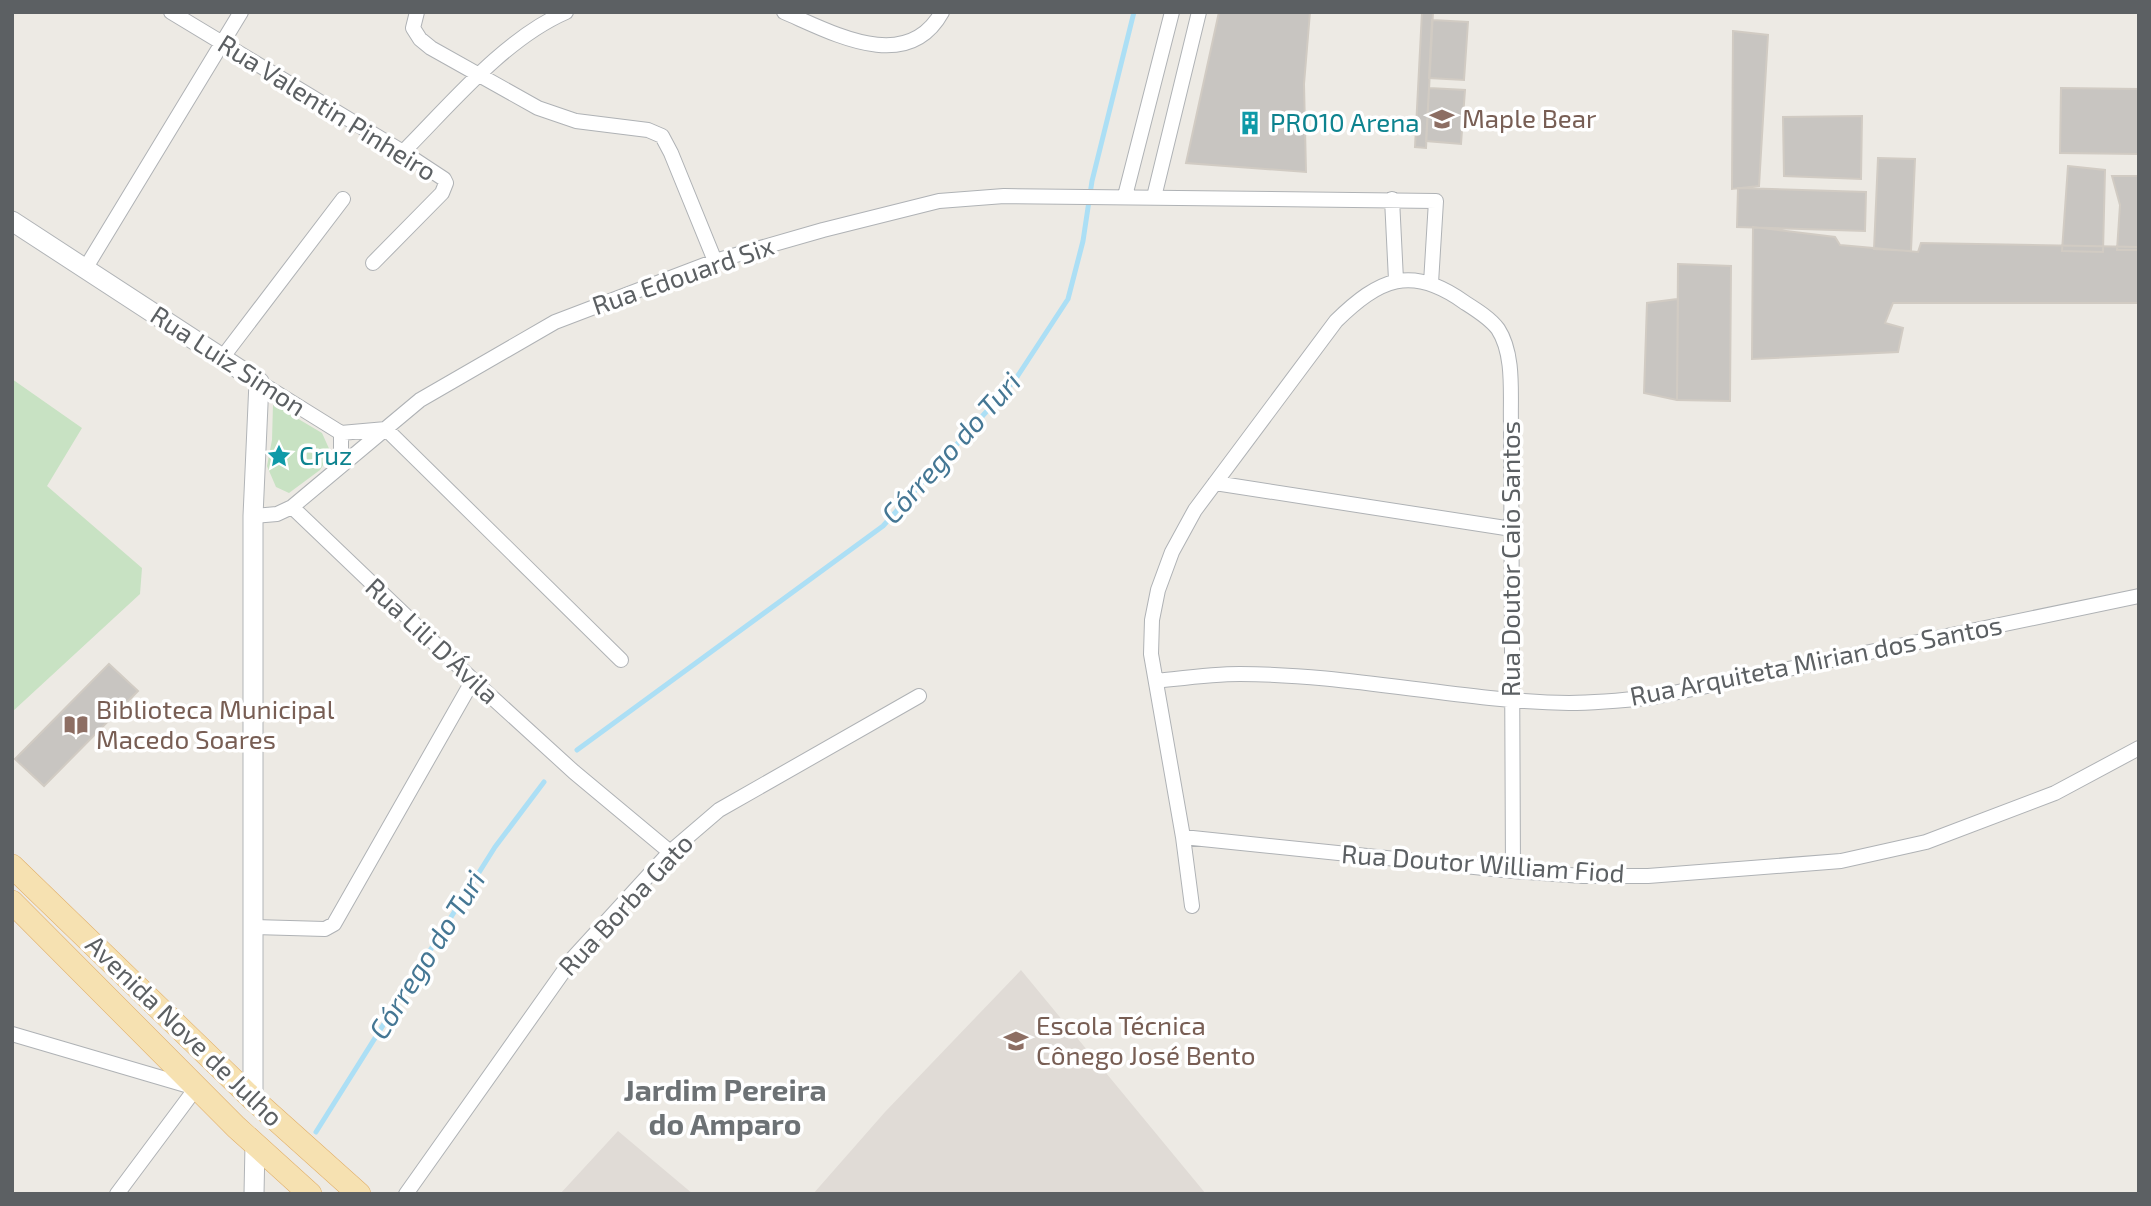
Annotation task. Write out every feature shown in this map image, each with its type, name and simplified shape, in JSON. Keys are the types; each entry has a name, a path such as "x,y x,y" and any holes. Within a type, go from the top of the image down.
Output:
{"main road":[{"name":"Rua Luiz Simon","path":"12,221 259,382"},
{"path":"253,1099 253,516 259,382"},
{"name":"Avenida Nove de Julho","path":"12,866 253,1099 359,1194"},
{"name":"Avenida Nove de Julho","path":"12,902 196,1088 309,1193"},
{"path":"254,1194 255,1145"}],"street":[{"name":"Rua Valentin Pinheiro","path":"171,12 403,152 439,175 446,183 442,193 373,263"},
{"path":"85,269 241,12"},
{"path":"417,12 413,28 419,39 431,48 556,116 648,130 662,136 715,261"},
{"path":"403,152 480,76 539,25 566,12"},
{"path":"784,12 864,43 891,46 919,39 942,12"},
{"path":"1125,196 1172,12"},
{"path":"1154,197 1199,12"},
{"name":"Rua Edouard Six","path":"292,507 420,400 555,323 715,261 939,201 1004,196 1125,196 1436,201 1431,283"},
{"path":"222,358 343,199"},
{"path":"1392,199 1396,280"},
{"path":"1192,906 1183,837 1151,654 1152,620 1158,590 1172,552 1195,510 1336,321 1362,296 1396,280 1431,283"},
{"name":"Rua Doutor Caio Santos","path":"1431,283 1480,313 1497,328 1505,346 1510,388 1513,871"},
{"name":"Rua Luiz Simon","path":"259,382 341,433"},
{"path":"341,466 341,433 386,429 621,660"},
{"path":"1215,483 1512,529"},
{"path":"253,516 277,514 292,507"},
{"name":"Rua Lili D'Ávila","path":"292,507 473,680 575,772 670,852"},
{"name":"Rua Arquiteta Mirian dos Santos","path":"1156,681 1206,675 1281,675 1570,703 1654,697 2139,596"},
{"path":"252,927 325,929 334,924 473,680"},
{"name":"Rua Borba Gato","path":"406,1194 573,958 670,852 719,810 919,696"},
{"name":"Rua Doutor William Fiod","path":"1183,837 1583,876 1648,876 1841,862 1926,842 2029,803 2055,793 2139,748"},
{"path":"12,1034 196,1088 117,1194"}],"shaded area":[{"name":"Escola Técnica Cônego José Bento","path":"1021,970 1206,1194 813,1194 885,1112"},
{"path":"618,1131 693,1194 560,1194"}],"green space":[{"path":"12,379 82,428 47,486 142,568 140,594 12,712"},
{"path":"273,404 322,433 331,453 320,470 289,493 276,487 267,466 272,440"}],"building":[{"name":"PRO10 Arena","path":"1219,12 1310,12 1304,84 1306,172 1186,163"},
{"path":"1422,12 1433,12 1426,148 1415,147"},
{"path":"1432,20 1468,22 1464,80 1429,78"},
{"path":"1733,31 1768,35 1759,186 1732,189"},
{"path":"1429,88 1465,90 1461,144 1426,141"},
{"path":"2061,88 2139,89 2139,154 2060,153"},
{"path":"1862,116 1861,179 1784,176 1783,117"},
{"path":"1878,158 1915,159 1911,251 1874,249"},
{"path":"2068,166 2105,170 2103,252 2062,251"},
{"path":"2112,176 2139,176 2139,250 2117,250 2120,205"},
{"path":"1738,188 1866,192 1865,231 1737,227"},
{"path":"1753,227 1835,237 1840,245 1918,252 1921,243 2139,247 2139,303 1893,303 1885,323 1903,328 1898,352 1752,359"},
{"path":"1678,264 1731,266 1730,401 1677,400"},
{"path":"1678,299 1677,400 1644,393 1647,303"},
{"name":"Biblioteca Municipal Macedo Soares","path":"109,664 138,691 44,786 15,759"}],"waterway":[{"name":"Córrego do Turi","path":"577,750 883,526 1015,380 1068,299 1083,241 1092,181 1134,12"},
{"name":"Córrego do Turi","path":"316,1132 495,847 544,782"}],"place":[{"name":"Maple Bear","path":"1442,119"},
{"name":"PRO10 Arena","path":"1250,123"},
{"name":"Cruz","path":"279,456"},
{"name":"Biblioteca Municipal Macedo Soares","path":"76,725"},
{"name":"Escola Técnica Cônego José Bento","path":"1016,1041"}],"district":[{"name":"Jardim Pereira do Amparo","path":"725,1108"}]}
